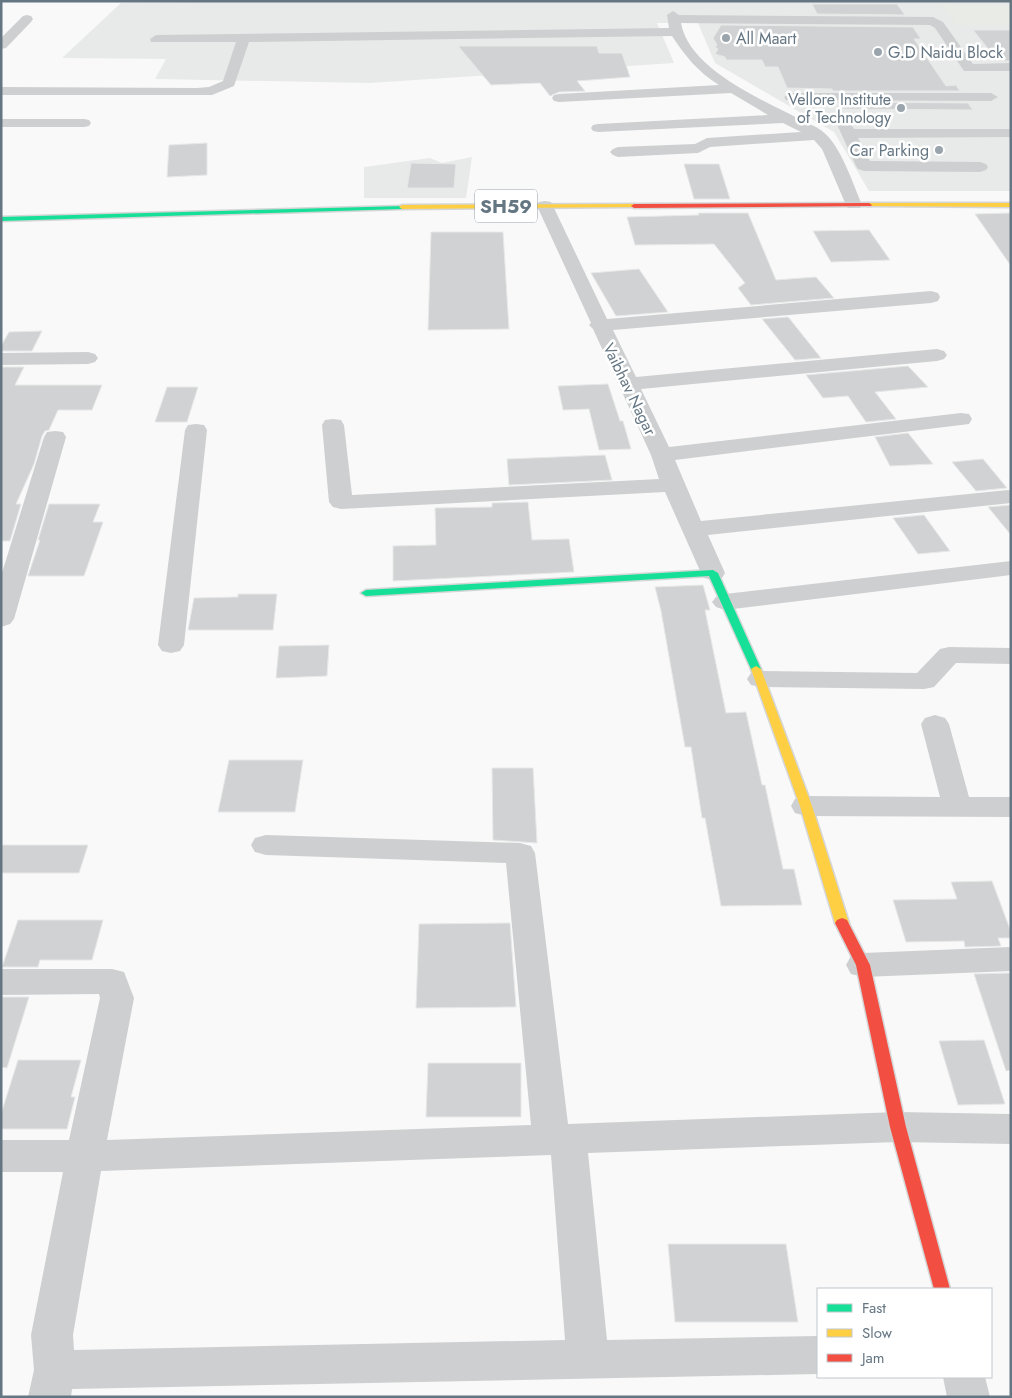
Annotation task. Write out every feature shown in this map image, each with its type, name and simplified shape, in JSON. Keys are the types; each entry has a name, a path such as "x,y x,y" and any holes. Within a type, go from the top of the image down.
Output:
{"main road":[{"path":"1,210 290,201 514,199 853,203 1011,198"},
{"name":"SH59","path":"1,219 290,209 853,203 1011,205"},
{"path":"366,593 713,573 761,679 806,806 846,934 863,966 898,1127 942,1288"}],"street":[{"path":"671,1 675,25 691,55 710,74 731,88 818,135 829,148 853,203"},
{"path":"1,45 27,19"},
{"path":"156,39 675,25 932,21 939,24 969,68 1001,109"},
{"path":"1,91 212,91 229,83 244,38"},
{"path":"969,68 1011,67"},
{"path":"559,98 731,88"},
{"path":"791,97 991,97"},
{"path":"598,128 787,118"},
{"path":"1,123 84,123"},
{"path":"980,167 864,166 845,127 1011,134"},
{"path":"618,152 698,148 707,143 818,135"},
{"name":"Vaibhav Nagar","path":"545,206 662,455 713,573"},
{"path":"600,324 931,297"},
{"path":"628,384 937,355"},
{"path":"1,358 88,358"},
{"path":"662,455 961,419"},
{"path":"333,424 341,502 673,484"},
{"path":"171,644 196,430"},
{"path":"1,619 55,437"},
{"path":"694,529 1008,497"},
{"path":"725,602 1011,568"},
{"path":"761,679 924,681 949,655 1011,656"},
{"path":"935,724 957,806"},
{"path":"806,806 1011,806"},
{"path":"266,846 520,853 588,1360"},
{"path":"863,966 1011,959"},
{"path":"1,982 112,981 117,998 52,1334 52,1384 588,1360 817,1355"},
{"path":"1,1156 85,1156 898,1127 1011,1129"},
{"path":"964,1378 969,1397"}],"shaded area":[{"name":"Vellore Institute of Technology","path":"270,1 1011,1 1011,191 869,191 834,132 715,63 698,23 657,23 674,63 370,83 155,79 166,59 62,58 121,3"},
{"path":"942,5 1011,6 1011,25 956,25"},
{"path":"472,157 466,198 364,198 364,167 430,158 442,163"}],"building":[{"path":"812,4 897,4 905,15 817,14"},
{"path":"721,25 913,27 921,39 914,39 946,86 956,85 960,91 833,91 832,89 787,88 778,67 765,67 762,60 726,60 725,57 715,54 718,49 715,47 717,45 713,38"},
{"path":"973,30 1011,30 1011,61 998,61"},
{"path":"458,46 597,46 599,53 622,53 630,77 577,81 585,91 559,92 550,96 540,83 491,85"},
{"path":"838,102 968,103 973,110 842,109"},
{"path":"207,143 207,175 167,177 169,145"},
{"path":"411,163 456,164 454,188 407,188"},
{"path":"684,164 719,164 730,199 694,199"},
{"path":"698,213 748,213 776,280 816,277 834,298 751,305 738,288 745,283 714,244 635,245 627,217 699,215"},
{"path":"1011,213 1011,266 975,214"},
{"path":"869,230 890,260 831,262 813,231"},
{"path":"431,232 503,232 509,329 428,330"},
{"path":"639,269 668,312 616,316 591,273"},
{"path":"788,317 821,358 795,360 762,319"},
{"path":"42,331 32,351 1,351 1,346 9,332"},
{"path":"908,366 928,387 875,392 896,419 866,422 848,396 823,398 806,375"},
{"path":"1,367 24,367 15,385 102,385 92,410 58,410 49,430 45,431 42,436 34,464 16,504 21,504 10,541 1,541"},
{"path":"608,384 620,421 623,421 631,449 599,450 589,409 563,410 558,386"},
{"path":"167,387 198,387 187,422 155,422"},
{"path":"908,433 933,464 890,466 875,437"},
{"path":"605,455 612,480 509,485 507,459"},
{"path":"983,459 1007,488 976,491 952,462"},
{"path":"528,502 532,540 569,539 574,572 393,581 393,546 436,545 435,508 492,507 492,503"},
{"path":"49,504 100,504 93,522 103,522 84,576 28,576"},
{"path":"1011,505 1011,535 988,507"},
{"path":"924,515 950,551 918,554 893,518"},
{"path":"703,585 710,610 705,610 726,713 746,712 762,785 765,785 783,869 794,869 802,905 721,906 705,818 702,818 691,747 685,747 655,587"},
{"path":"238,594 277,594 273,630 188,630 194,598 238,597"},
{"path":"329,645 327,676 276,678 279,646"},
{"path":"229,760 303,760 295,812 218,812"},
{"path":"492,768 533,768 537,843 493,840"},
{"path":"1,845 88,845 79,873 1,873"},
{"path":"992,881 1011,932 1011,938 998,938 1001,946 965,947 964,941 906,942 893,900 957,899 951,882"},
{"path":"18,920 103,920 92,960 40,960 38,967 2,967"},
{"path":"510,923 516,1007 416,1008 419,924"},
{"path":"1011,973 1011,1070 1006,1071 974,974"},
{"path":"1,997 29,997 7,1068 1,1067"},
{"path":"984,1040 1005,1104 958,1105 939,1041"},
{"path":"18,1060 81,1060 71,1097 75,1097 67,1129 1,1129 1,1114"},
{"path":"428,1063 521,1063 521,1117 426,1117"},
{"path":"668,1244 786,1244 798,1322 675,1322"}],"traffic: fast":[{"path":"1,219 402,207"},
{"path":"366,593 713,573 756,669"}],"traffic: slow":[{"path":"869,205 1011,205"},
{"path":"402,207 634,206"},
{"path":"756,669 806,806 842,923"}],"traffic: jam":[{"path":"634,206 869,205"},
{"path":"842,923 863,965 898,1127 942,1288"}],"place":[{"name":"All Maart","path":"726,38"},
{"name":"G.D Naidu Block","path":"878,52"},
{"name":"Vellore Institute of Technology","path":"901,108"},
{"name":"Car Parking","path":"939,150"}]}
